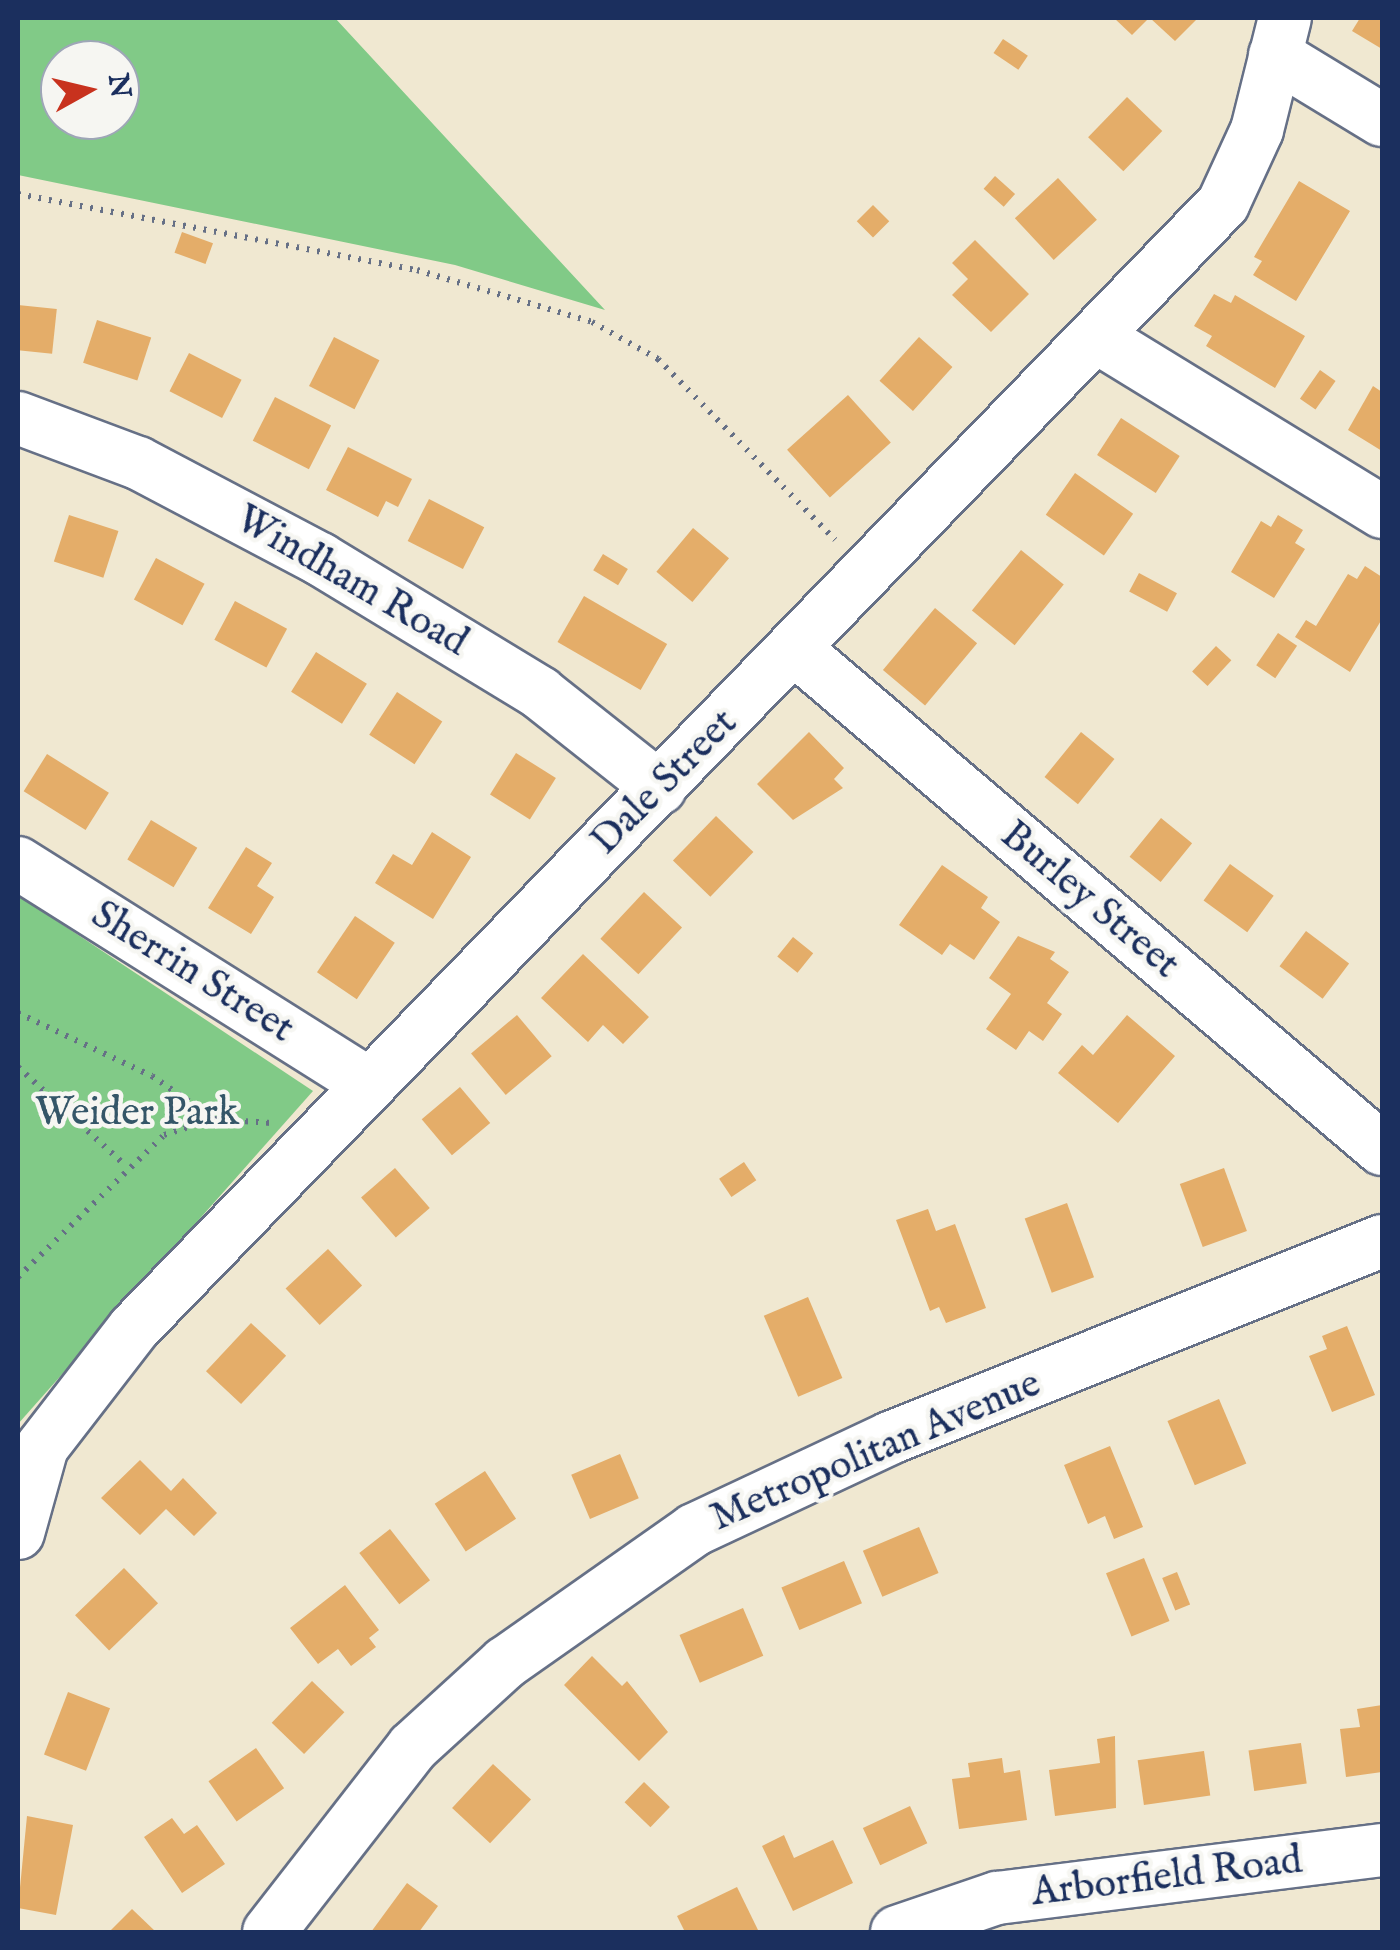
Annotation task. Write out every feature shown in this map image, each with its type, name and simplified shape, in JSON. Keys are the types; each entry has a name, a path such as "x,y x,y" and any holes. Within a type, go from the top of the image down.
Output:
{"street":[{"path":"1280,36 1382,120"},
{"name":"Dale Street","path":"18,1533 42,1448 78,1390 367,1083 870,576 1100,339 1223,204 1257,130 1280,36"},
{"path":"1100,339 1382,512"},
{"name":"Windham Road","path":"18,418 138,463 320,558 540,693 660,788"},
{"name":"Burley Street","path":"796,651 1382,1149"},
{"name":"Sherrin Street","path":"18,863 367,1083"},
{"name":"Metropolitan Avenue","path":"274,1930 413,1747 505,1663 694,1530 890,1438 1382,1241"},
{"name":"Arborfield Road","path":"897,1932 997,1898 1382,1850"}],"path":[{"path":"18,194 416,270 592,322 658,360 870,576"},
{"path":"18,1013 152,1076 214,1119"},
{"path":"18,1068 125,1165"},
{"path":"18,1277 125,1165 164,1135 214,1119 292,1125"}],"green space":[{"path":"18,18 335,18 605,310 455,265 18,175"},
{"name":"Weider Park","path":"18,895 313,1091 18,1424"}],"building":[{"path":"1114,18 1149,18 1132,35"},
{"path":"1150,18 1198,18 1175,41"},
{"path":"1360,18 1382,18 1382,49 1352,31"},
{"path":"1003,39 1028,56 1018,70 993,53"},
{"path":"1127,97 1162,131 1123,171 1088,137"},
{"path":"995,176 1015,194 1004,207 984,189"},
{"path":"1058,178 1097,220 1054,260 1015,218"},
{"path":"1299,181 1350,211 1296,301 1253,275 1262,261 1254,257"},
{"path":"873,205 889,221 873,238 857,221"},
{"path":"182,232 213,243 205,264 174,253"},
{"path":"975,240 1029,294 991,332 952,295 968,279 952,263"},
{"path":"1214,294 1231,303 1235,295 1305,336 1275,388 1206,346 1212,336 1194,326"},
{"path":"18,305 57,309 52,354 18,350"},
{"path":"97,320 151,338 137,380 83,363"},
{"path":"334,337 379,360 354,409 309,386"},
{"path":"919,337 952,367 913,411 880,381"},
{"path":"189,353 242,380 222,418 169,391"},
{"path":"1320,370 1336,381 1315,410 1300,399"},
{"path":"1373,386 1382,392 1382,451 1348,430"},
{"path":"848,395 891,443 830,497 787,450"},
{"path":"275,397 331,426 309,469 253,441"},
{"path":"1121,418 1180,456 1156,493 1097,455"},
{"path":"348,447 412,479 398,507 386,501 378,517 326,490"},
{"path":"1075,473 1133,514 1104,556 1046,515"},
{"path":"429,499 484,527 463,569 408,541"},
{"path":"69,515 118,531 103,578 54,562"},
{"path":"1278,515 1303,530 1295,543 1305,549 1274,598 1231,572 1261,521 1271,527"},
{"path":"693,528 729,558 692,602 656,572"},
{"path":"1021,550 1064,585 1015,645 972,611"},
{"path":"603,554 628,569 618,585 593,570"},
{"path":"156,558 205,584 182,625 134,599"},
{"path":"1365,566 1382,577 1382,619 1350,672 1295,637 1306,620 1316,626 1348,574 1357,579"},
{"path":"1139,573 1177,593 1167,612 1129,592"},
{"path":"584,596 667,644 641,690 558,642"},
{"path":"235,601 287,629 266,668 214,640"},
{"path":"935,608 977,643 925,705 883,670"},
{"path":"1278,633 1297,646 1275,678 1256,665"},
{"path":"1216,646 1231,660 1207,686 1192,672"},
{"path":"316,652 367,684 342,724 291,692"},
{"path":"397,692 442,721 415,764 369,735"},
{"path":"809,732 844,768 834,779 843,788 793,820 757,784"},
{"path":"1081,732 1114,759 1078,804 1044,777"},
{"path":"516,753 556,778 530,819 490,795"},
{"path":"47,754 109,793 86,830 24,791"},
{"path":"716,816 753,852 710,897 673,861"},
{"path":"1161,818 1192,843 1161,882 1130,857"},
{"path":"151,820 197,848 174,887 127,859"},
{"path":"432,832 471,857 433,919 375,883 393,854 412,865"},
{"path":"246,847 272,863 257,886 274,897 251,934 208,908"},
{"path":"1230,864 1274,896 1247,932 1204,900"},
{"path":"942,865 988,897 981,908 1000,922 974,960 950,944 942,955 899,925"},
{"path":"644,892 682,927 638,974 600,939"},
{"path":"355,916 395,943 357,999 317,972"},
{"path":"1306,931 1349,963 1323,999 1280,966"},
{"path":"1018,936 1055,952 1050,959 1069,972 1047,1003 1062,1014 1043,1041 1029,1031 1016,1050 986,1029 1011,994 989,978"},
{"path":"793,937 813,953 797,973 777,956"},
{"path":"583,954 649,1017 623,1044 603,1025 588,1042 541,998"},
{"path":"517,1015 552,1056 506,1095 471,1054"},
{"path":"1127,1015 1175,1056 1118,1123 1058,1073 1082,1045 1093,1055"},
{"path":"460,1087 490,1123 452,1155 422,1119"},
{"path":"744,1162 756,1180 731,1197 719,1179"},
{"path":"395,1168 430,1208 396,1238 361,1198"},
{"path":"1224,1168 1247,1231 1203,1247 1180,1184"},
{"path":"1067,1203 1094,1277 1052,1293 1025,1218"},
{"path":"928,1209 936,1231 955,1224 986,1308 946,1323 939,1307 930,1311 896,1220"},
{"path":"328,1249 362,1286 320,1325 286,1289"},
{"path":"808,1297 842,1378 798,1397 764,1316"},
{"path":"251,1323 286,1356 241,1404 206,1371"},
{"path":"1347,1326 1375,1395 1332,1412 1309,1356 1327,1349 1322,1336"},
{"path":"1219,1399 1246,1463 1195,1485 1167,1421"},
{"path":"1110,1446 1143,1527 1114,1539 1105,1516 1088,1524 1064,1465"},
{"path":"620,1454 639,1498 590,1519 571,1475"},
{"path":"140,1460 171,1491 183,1478 217,1513 194,1536 166,1509 140,1535 101,1498"},
{"path":"485,1471 516,1519 466,1551 435,1504"},
{"path":"919,1527 939,1573 882,1597 863,1551"},
{"path":"390,1529 430,1580 399,1604 359,1553"},
{"path":"1144,1558 1169,1621 1131,1636 1106,1573"},
{"path":"844,1561 862,1603 799,1630 781,1588"},
{"path":"124,1568 158,1603 109,1650 75,1615"},
{"path":"1177,1572 1190,1604 1175,1610 1162,1578"},
{"path":"345,1585 379,1630 369,1638 376,1647 351,1666 338,1649 318,1664 290,1628"},
{"path":"743,1608 763,1656 700,1683 679,1635"},
{"path":"592,1656 622,1686 627,1681 668,1732 639,1761 564,1685"},
{"path":"312,1681 344,1712 304,1754 272,1723"},
{"path":"68,1692 110,1708 86,1771 44,1755"},
{"path":"1382,1705 1382,1772 1346,1777 1340,1729 1360,1727 1357,1709"},
{"path":"1115,1736 1116,1808 1055,1816 1049,1770 1100,1763 1097,1739"},
{"path":"1301,1743 1307,1784 1254,1791 1249,1750"},
{"path":"256,1748 284,1788 237,1821 208,1781"},
{"path":"1204,1751 1210,1796 1144,1805 1138,1760"},
{"path":"1002,1758 1004,1773 1020,1770 1027,1820 959,1829 952,1779 970,1777 968,1763"},
{"path":"493,1764 531,1799 490,1843 452,1808"},
{"path":"644,1782 670,1807 650,1827 625,1802"},
{"path":"910,1806 927,1843 880,1865 863,1828"},
{"path":"27,1816 73,1825 56,1915 18,1908"},
{"path":"172,1818 184,1834 197,1825 225,1864 182,1893 144,1837"},
{"path":"784,1835 794,1858 833,1840 853,1883 793,1911 762,1846"},
{"path":"407,1883 438,1906 419,1932 371,1932"},
{"path":"737,1887 758,1930 685,1932 677,1916"},
{"path":"132,1909 156,1932 109,1932"}]}
